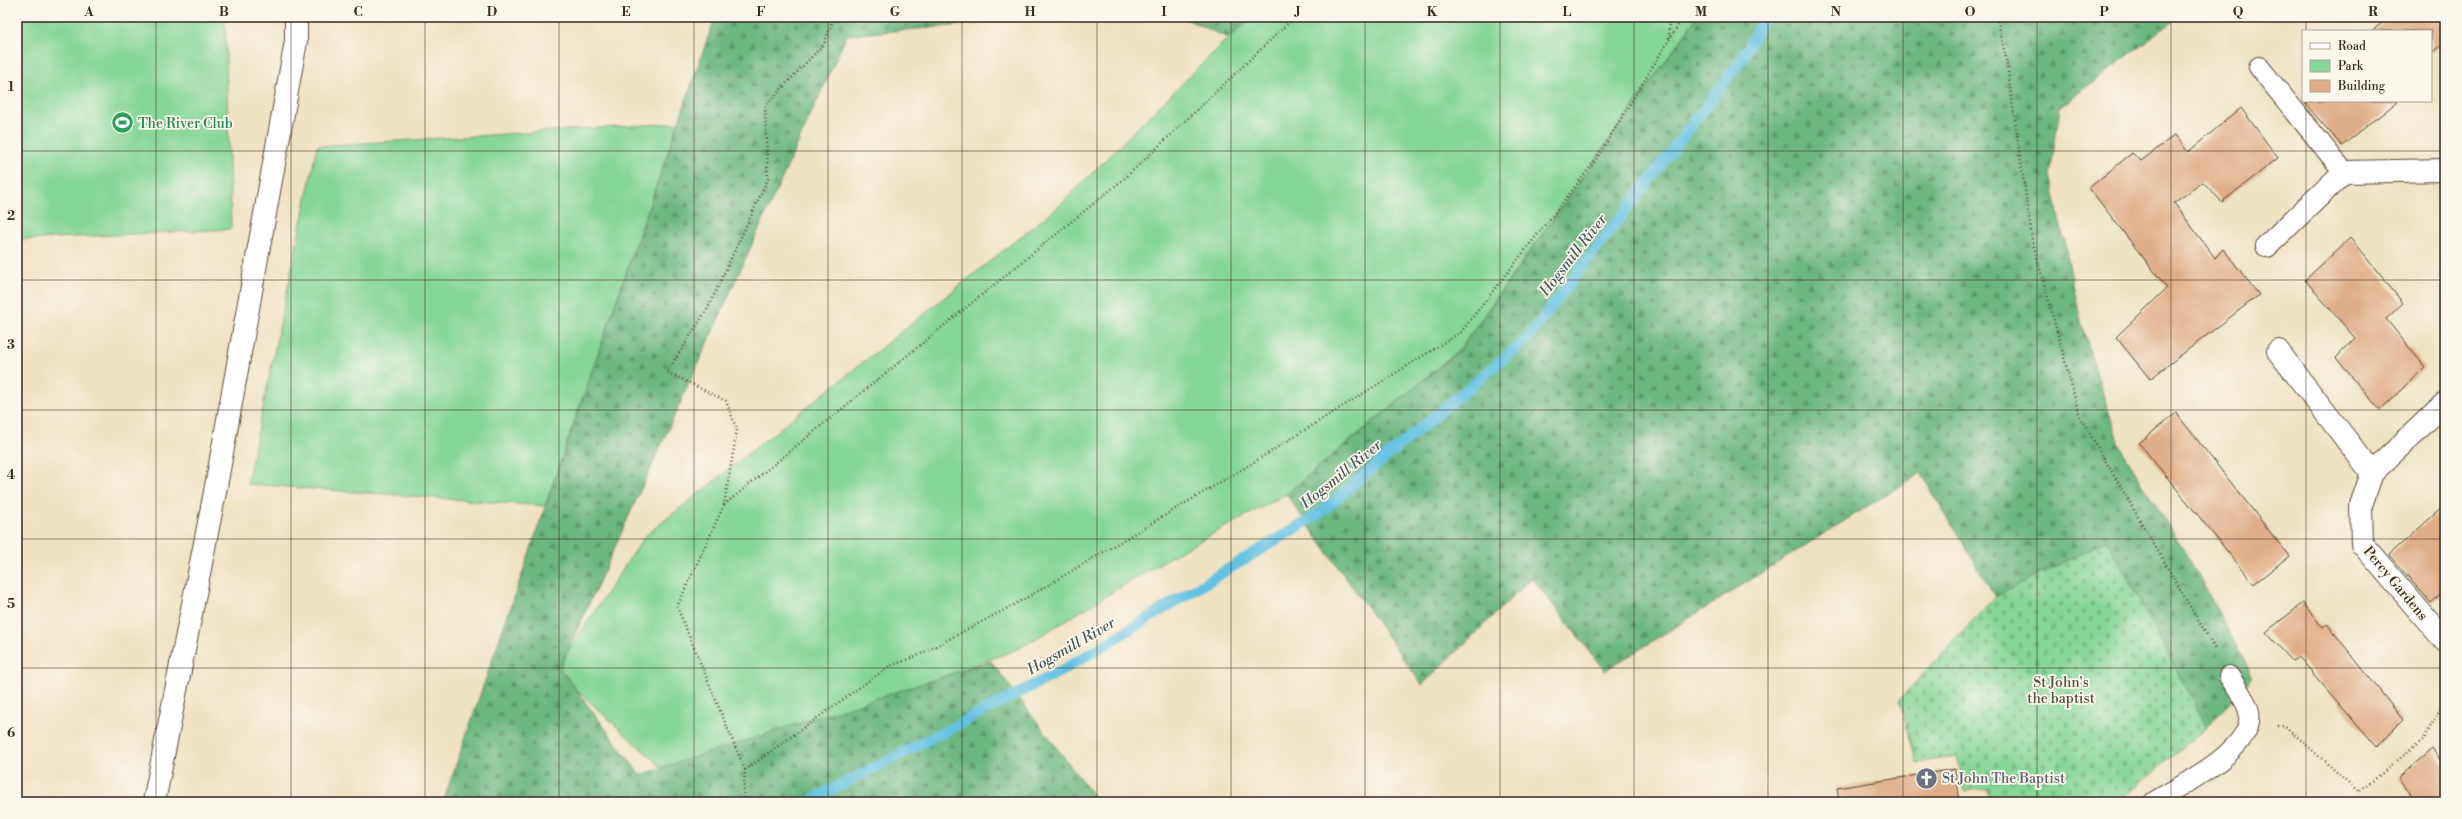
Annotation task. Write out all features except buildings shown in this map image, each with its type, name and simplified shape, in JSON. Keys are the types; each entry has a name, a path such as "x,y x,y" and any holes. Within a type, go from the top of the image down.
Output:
{"street":[{"path":"154,802 215,492 296,41 296,17"},
{"path":"2267,246 2344,172 2445,170"},
{"path":"2278,351 2372,473"},
{"name":"Percy Gardens","path":"2445,403 2372,473 2361,505 2362,544 2445,641"}],"lane":[{"path":"2259,67 2344,172"},
{"path":"2154,802 2227,756 2247,730 2248,709 2229,676"}],"path":[{"path":"743,802 745,770 677,607 724,505 737,430 726,401 667,372 708,308 768,179 765,106 824,44 834,17"},
{"path":"724,505 1125,178 1295,17"},
{"path":"1669,17 1669,39"},
{"path":"745,770 888,667 919,655 1021,601 1246,467 1461,332 1595,161 1683,17"},
{"path":"1997,17 2006,58 2032,239 2080,417 2178,589 2204,628 2229,676"},
{"path":"2247,730 2284,725 2359,792 2424,739 2445,699"}],"green space":[{"name":"The River Club","path":"17,17 225,17 231,229 17,240"},
{"path":"715,17 1056,17 847,35 560,668 640,775 991,661 1098,802 443,802"},
{"path":"1181,17 1253,17 1228,38"},
{"path":"1253,17 1697,17 1459,350 1286,494 1174,555 1020,648 673,778 555,670 645,536 1058,207 1228,38"},
{"path":"1697,17 2179,17 2060,107 2050,175 2082,326 2119,445 2195,569 2253,677 2207,727 2107,540 1995,597 1921,473 1605,671 1532,578 1422,685 1286,494 1460,350"},
{"path":"678,123 545,506 247,484 317,146"},
{"name":"St John's the baptist","path":"2107,540 2207,727 2117,802 1990,802 1987,788 1965,791 1957,756 1917,763 1899,700 1995,597"}],"waterway":[{"name":"Hogsmill River","path":"808,802 1063,670 1317,515 1527,339 1740,62 1765,17"}],"place":[{"name":"The River Club","path":"123,123"},
{"name":"St John The Baptist","path":"1926,778"}]}
